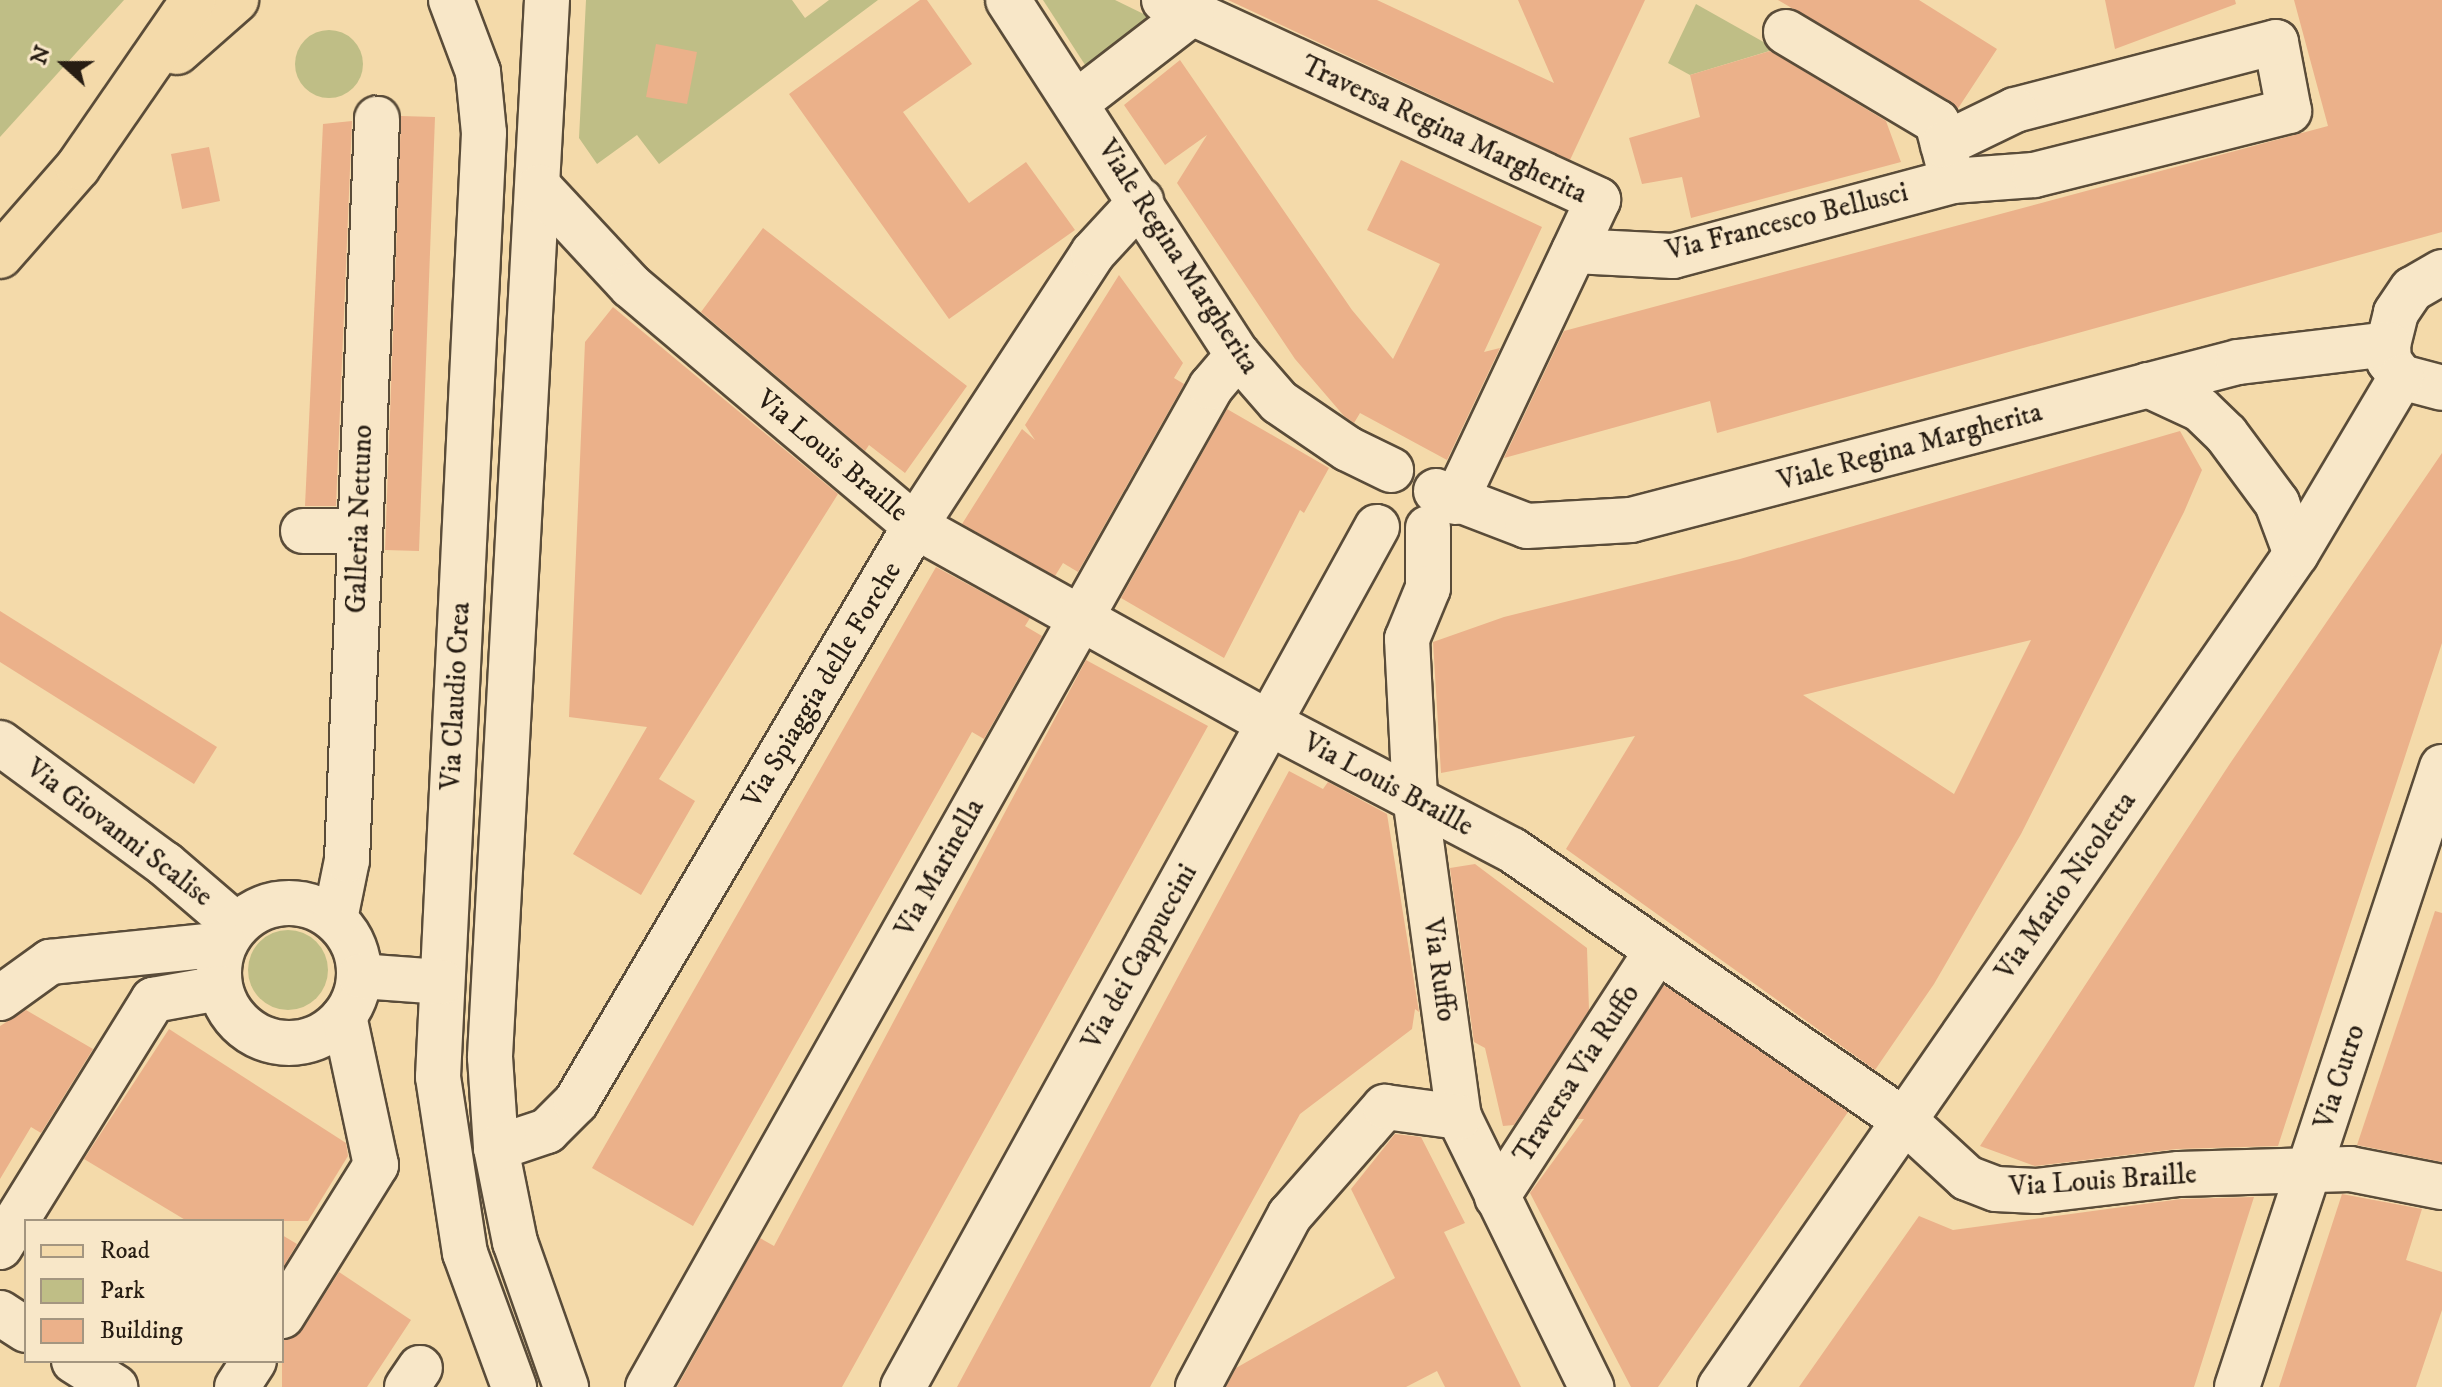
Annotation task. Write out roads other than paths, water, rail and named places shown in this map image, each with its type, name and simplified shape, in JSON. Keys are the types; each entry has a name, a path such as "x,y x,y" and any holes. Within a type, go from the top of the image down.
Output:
{"main road":[{"path":"0,256 78,167 139,85 193,0"},
{"path":"139,85 236,0"}],"street":[{"name":"Via Claudio Crea","path":"451,0 478,72 484,133 438,1077 465,1253 514,1387"},
{"name":"Via Claudio Crea","path":"547,0 490,1057 496,1148 515,1242 566,1387"},
{"name":"Viale Regina Margherita","path":"1008,0 1077,102 1238,355 1279,402 1348,449 1391,470"},
{"path":"1077,102 1178,6"},
{"name":"Traversa Regina Margherita","path":"1178,6 1598,200 1440,507"},
{"path":"1786,32 1937,122 1948,163"},
{"path":"2276,42 2289,111 2034,175 1948,163 2015,110 2276,42"},
{"name":"Galleria Nettuno","path":"335,919 347,860 377,119"},
{"name":"Via Francesco Bellusci","path":"1574,251 1673,256 1948,163"},
{"name":"Via Louis Braille","path":"539,187 631,286 915,526 1269,723 1512,850 1904,1120 1967,1178 1996,1189 2036,1191 2179,1174 2350,1169 2442,1187"},
{"name":"Via Spiaggia delle Forche","path":"496,1148 547,1131 576,1102 915,526 1093,253 1141,201"},
{"name":"Via Mario Nicoletta","path":"1720,1387 2296,554 2410,370 2396,313 2412,289 2442,272"},
{"name":"Via Marinella","path":"648,1387 1211,387 1238,355"},
{"name":"Viale Regina Margherita","path":"1440,507 1527,526 1631,520 2238,362 2410,370"},
{"path":"2148,385 2200,409 2226,434 2277,503 2296,554"},
{"path":"1391,470 1421,473 1440,507 1401,539 1377,527 1370,514 1369,496 1378,479 1391,470"},
{"name":"Via Ruffo","path":"1440,507 1428,588 1407,639 1415,797 1459,1117 1591,1387"},
{"name":"Via dei Cappuccini","path":"903,1387 1377,527"},
{"path":"303,531 359,531"},
{"name":"Via Giovanni Scalise","path":"0,743 165,864 230,935"},
{"name":"Via Cutro","path":"2237,1387 2442,767"},
{"path":"289,901 314,905 335,919 354,944 360,976 344,1016 325,1033 284,1043 245,1028 228,1010 220,988 230,935 255,910 289,901"},
{"path":"0,998 50,962 230,935"},
{"name":"Traversa Via Ruffo","path":"1497,1197 1657,951"},
{"path":"360,976 442,982"},
{"path":"0,1247 153,1000 220,988"},
{"path":"284,1313 376,1165 344,1016"},
{"path":"1198,1387 1290,1215 1385,1107 1459,1117"},
{"path":"0,1313 24,1329"},
{"path":"77,1363 115,1387"},
{"path":"237,1387 253,1363"}]}
